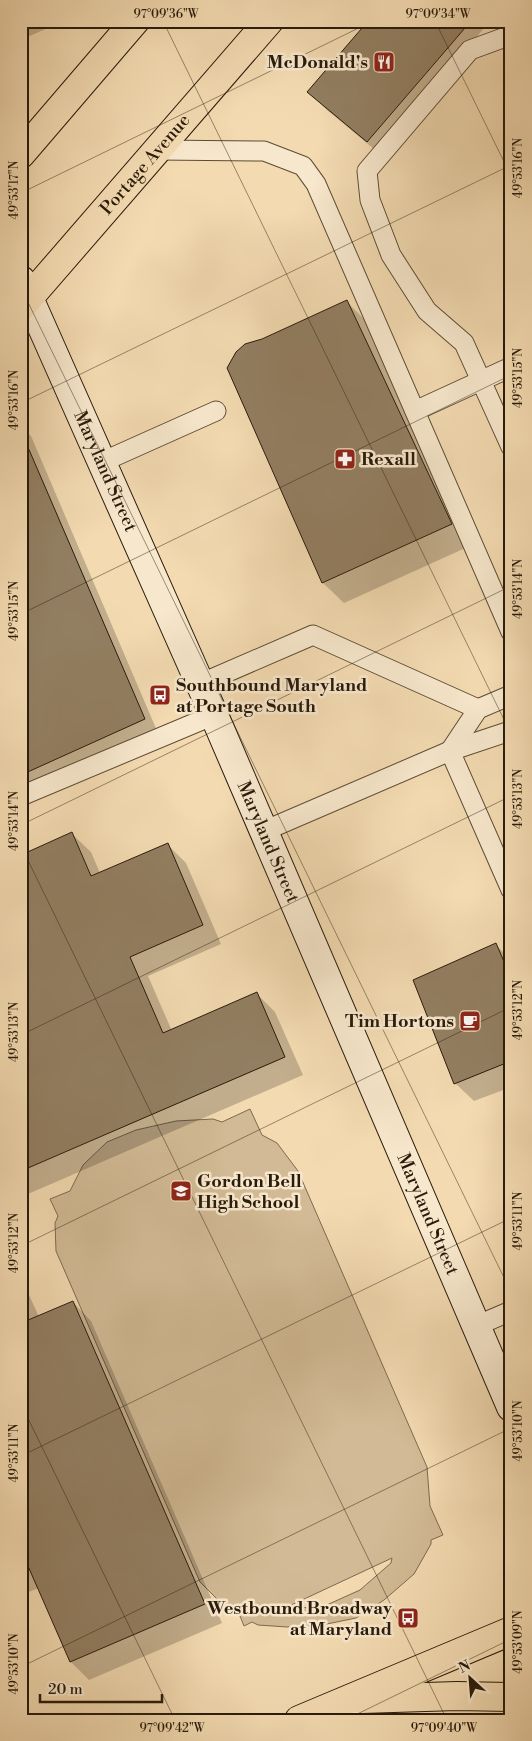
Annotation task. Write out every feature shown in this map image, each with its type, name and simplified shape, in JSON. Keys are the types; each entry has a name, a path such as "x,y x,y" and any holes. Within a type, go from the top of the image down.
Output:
{"main road":[{"path":"21,154 135,21"},
{"name":"Portage Avenue","path":"24,295 158,150 269,21"},
{"name":"Maryland Street","path":"24,295 102,462 214,715 511,1407"},
{"path":"350,1710 511,1631"},
{"path":"299,1720 350,1710 457,1696 511,1698"}],"lane":[{"path":"511,36 470,50 367,171 370,200 391,254 427,311 464,343 511,447"},
{"path":"158,150 264,152 303,166 316,184 338,233 511,632"},
{"path":"415,411 511,367"},
{"path":"102,462 216,411"},
{"path":"200,684 313,635 478,710"},
{"path":"450,752 478,710 511,695"},
{"path":"21,796 214,715"},
{"path":"264,832 450,752 507,732 511,734"},
{"path":"450,752 511,890"},
{"path":"476,1326 511,1311"}],"shaded area":[{"path":"250,1109 262,1135 277,1143 298,1171 427,1467 430,1506 443,1535 431,1540 431,1544 414,1574 384,1600 356,1618 322,1625 287,1627 258,1625 252,1622 244,1626 240,1616 227,1609 200,1582 56,1251 55,1223 58,1216 50,1199 70,1191 83,1165 107,1142 136,1130 176,1121 213,1119 222,1122","holes":["392,1558 391,1563 360,1590 320,1608 287,1607"]}],"building":[{"name":"McDonald's","path":"368,21 471,21 367,142 307,92"},
{"name":"Rexall","path":"347,300 452,524 322,583 227,368 236,352 245,344 262,339"},
{"path":"21,431 145,719 21,775"},
{"path":"72,832 91,876 168,843 203,925 130,957 163,1033 257,992 285,1057 21,1171 21,855"},
{"name":"Tim Hortons","path":"496,943 511,978 511,1061 454,1084 413,980"},
{"path":"73,1301 205,1604 70,1662 21,1550 21,1323"}],"place":[{"name":"McDonald's","path":"384,62"},
{"name":"Rexall","path":"345,459"},
{"name":"Southbound Maryland at Portage South","path":"160,695"},
{"name":"Tim Hortons","path":"470,1021"},
{"name":"Gordon Bell High School","path":"181,1191"},
{"name":"Westbound Broadway at Maryland","path":"408,1618"}]}
